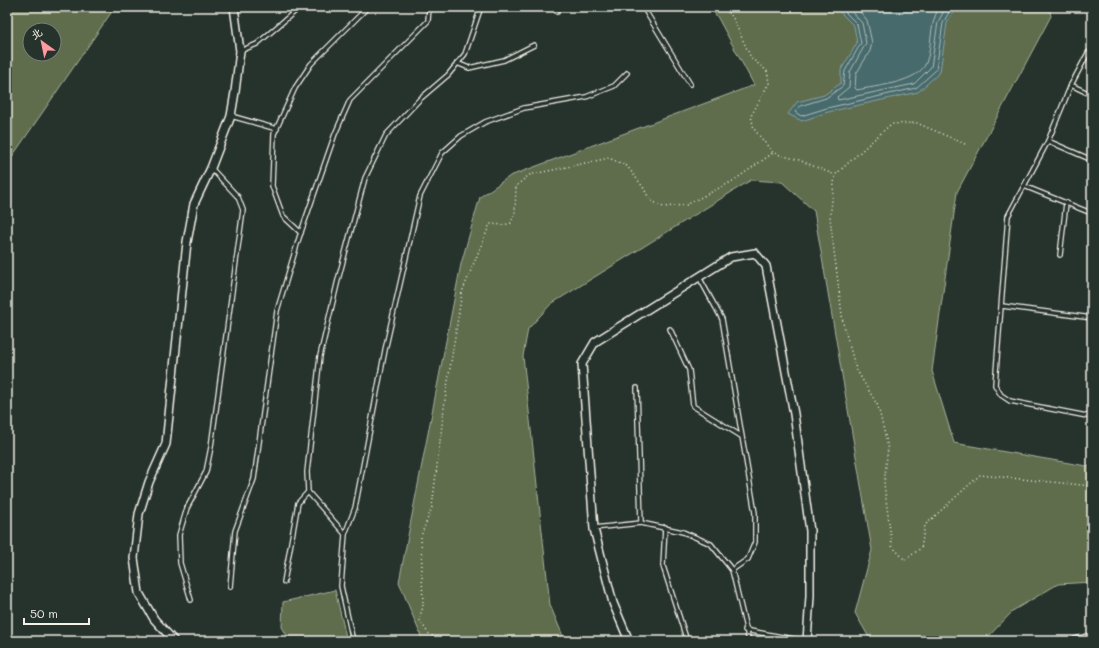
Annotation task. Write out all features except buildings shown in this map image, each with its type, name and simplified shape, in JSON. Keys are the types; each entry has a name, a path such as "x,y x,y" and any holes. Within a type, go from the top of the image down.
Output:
{"street":[{"path":"174,641 154,619 139,593 134,558 139,514 150,482 166,444 188,234 194,204 211,168 231,116 240,51 234,7"},
{"path":"629,641 613,603 594,528 582,364 595,342 731,257 755,253 766,266 794,414 810,531 810,596 807,641"},
{"path":"1075,641 1092,637"}],"lane":[{"path":"240,51 258,44 300,7"},
{"path":"301,233 283,216 272,186 274,134 295,88 311,64 368,7"},
{"path":"230,587 235,531 254,479 277,311 301,233 335,134 350,100 428,21 429,7"},
{"path":"345,534 308,492 307,472 320,356 338,280 365,178 386,135 458,63 465,54 481,7"},
{"path":"555,7 557,12"},
{"path":"643,7 690,84"},
{"path":"458,63 469,68 476,67 504,60 534,45"},
{"path":"1092,51 1088,53 1071,85 1048,141 1008,216 1002,306 994,384 1001,395 1010,402 1092,417"},
{"path":"353,641 341,586 345,534 355,508 385,350 420,196 442,153 461,136 486,122 524,108 586,97 614,86 627,73"},
{"path":"1071,85 1092,95"},
{"path":"231,116 277,129"},
{"path":"1048,141 1092,160"},
{"path":"192,600 180,563 179,535 187,508 206,472 211,447 243,210 238,197 211,168"},
{"path":"1024,186 1091,213"},
{"path":"1060,255 1066,203"},
{"path":"699,277 722,319 755,513 754,542 748,559 732,570"},
{"path":"1002,306 1092,318"},
{"path":"670,329 689,370 693,406 741,436"},
{"path":"637,388 641,523"},
{"path":"284,582 298,503 308,492"},
{"path":"594,528 641,523 683,532 712,544 732,570 745,630 749,641"},
{"path":"665,527 663,566 687,641"},
{"path":"745,630 804,641"}],"path":[{"path":"722,7 732,16 751,58 767,71 769,83 751,116 754,129 773,153 799,160 835,175"},
{"path":"965,144 917,123 891,124 835,175 830,218 843,322 856,369 878,406 888,447 884,484 892,546 905,560 921,548 925,525 980,475 1092,486"},
{"path":"439,641 428,633 419,619 423,607 421,536 432,507 445,400 462,292 490,224 504,225 511,223 515,212 516,186 529,175 609,158 627,166 644,187 650,200 663,207 686,205 733,181 773,153"}],"green space":[{"path":"7,7 115,7 7,164"},
{"path":"710,7 1049,7 1051,16 957,192 932,371 954,443 1092,467 1092,582 1058,584 1014,610 984,641 871,641 855,613 872,550 814,211 782,182 751,180 551,304 528,329 523,356 550,605 565,641 423,641 399,582 461,264 480,197 510,176 754,85 718,18"},
{"path":"335,590 347,641 290,641 282,627 283,602"}],"water":[{"path":"835,7 956,7 947,23 940,72 918,92 828,112 802,121 788,114 797,102 824,95 841,83 841,70 857,43 854,26"}]}
